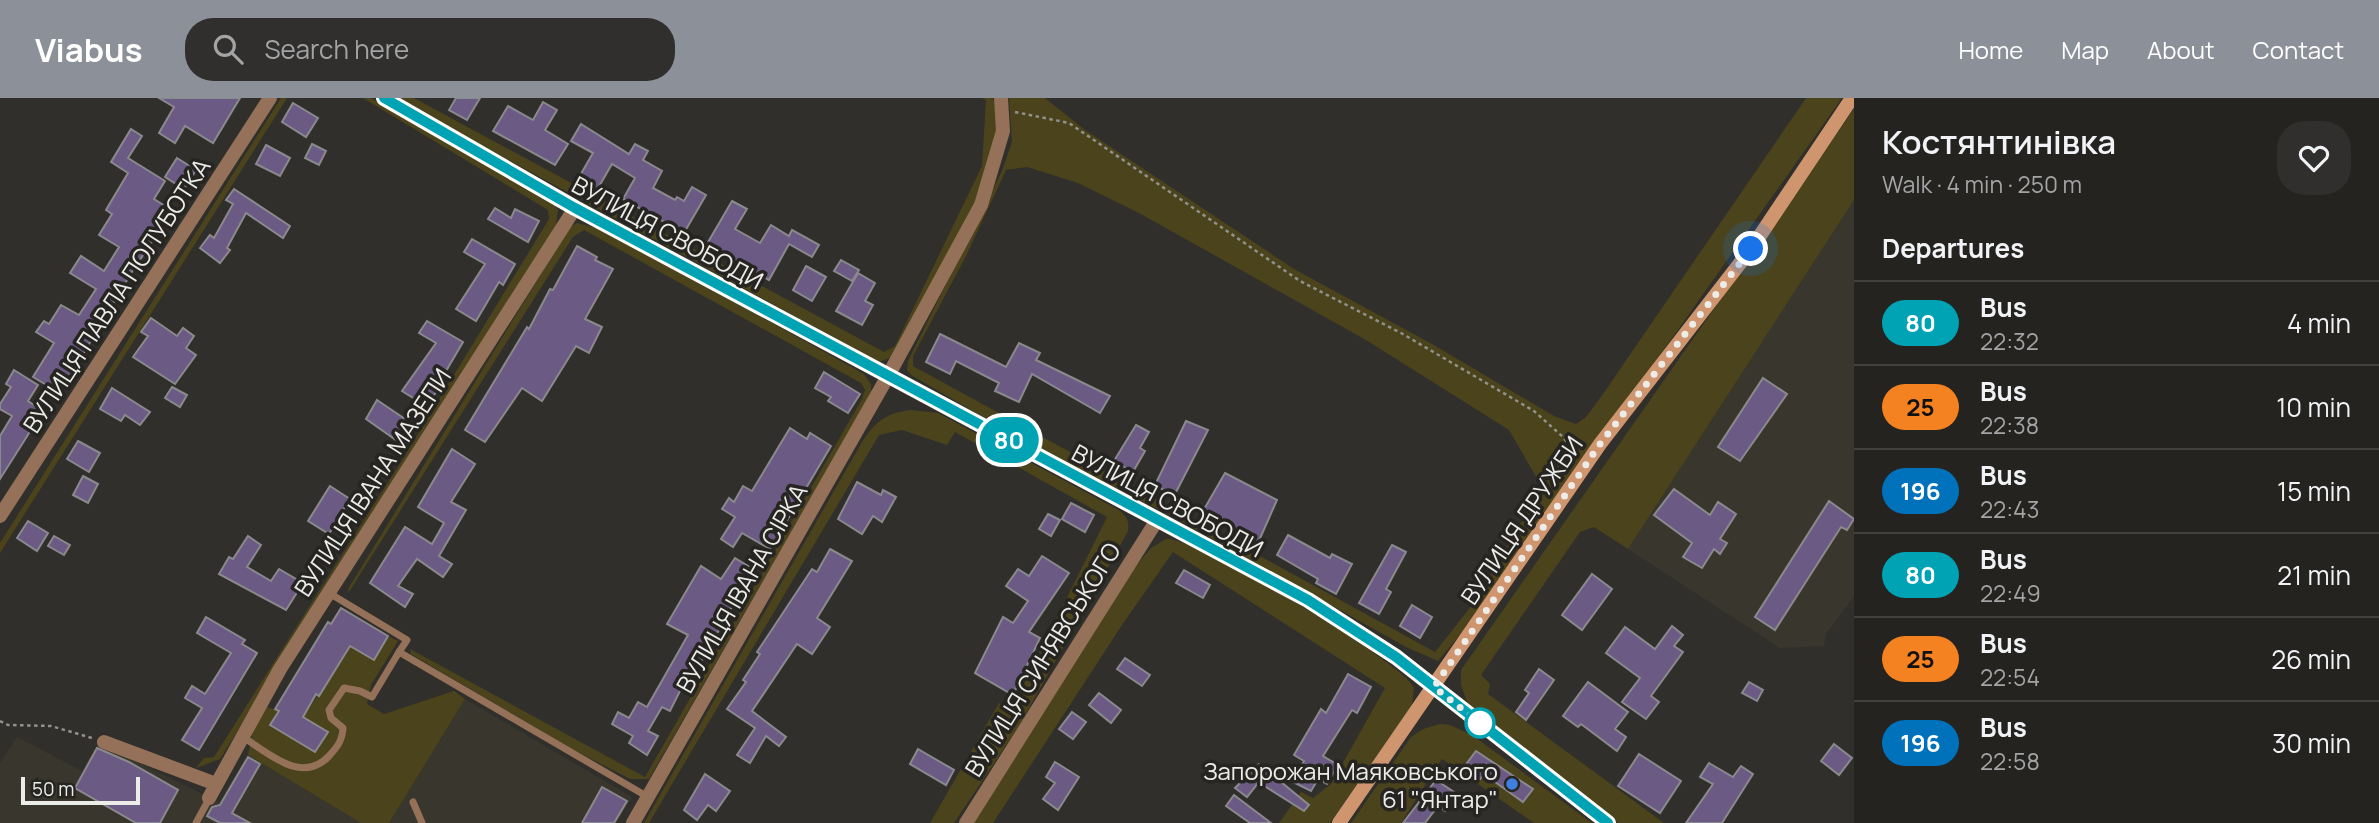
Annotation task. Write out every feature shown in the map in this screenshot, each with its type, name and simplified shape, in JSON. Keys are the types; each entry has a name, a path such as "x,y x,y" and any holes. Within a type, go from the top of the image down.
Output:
{"street":[{"name":"ВУЛИЦЯ ПАВЛА ПОЛУБОТКА","path":"0,516 270,98"},
{"name":"ВУЛИЦЯ СВОБОДИ","path":"384,98 575,208 1308,600 1396,657 1608,823"},
{"name":"ВУЛИЦЯ ДРУЖБИ","path":"1339,823 1583,468 1751,249 1852,98"},
{"name":"ВУЛИЦЯ ІВАНА СІРКА","path":"633,823 888,376 981,205 1003,131 1002,102"},
{"name":"ВУЛИЦЯ ІВАНА МАЗЕПИ","path":"213,791 280,669 575,208"},
{"name":"ВУЛИЦЯ СИНЯВСЬКОГО","path":"966,823 1157,520"},
{"path":"104,742 213,791"}],"lane":[{"path":"243,737 292,767 308,769 321,764 342,741 343,727 331,718 329,710 337,696 344,688 372,697 407,639 328,593"},
{"path":"399,652 648,797"},
{"path":"195,823 213,791"},
{"path":"413,802 422,823"}],"path":[{"path":"1002,102 1069,123 1300,281 1401,333 1534,411 1563,437 1583,468"},
{"path":"0,721 8,725 51,726 104,742"}],"shaded area":[{"path":"281,98 287,98 0,553 0,543"},
{"path":"363,98 371,98 554,203 558,209 556,226 220,759 196,768 204,758 214,757 404,457 549,219 548,210"},
{"path":"395,98 414,98 884,352 895,346 982,166 986,100 982,98 993,98 998,125 984,181 956,242 894,356 879,362"},
{"path":"1009,98 1045,98 1085,130 1294,269 1432,344 1554,416 1576,424 1586,417 1603,394 1806,98 1842,98 1471,622 1438,661 1406,647 1179,520 1014,435 911,375 907,370 908,361 1002,171 1012,142","holes":["1027,167 1078,183 1139,213 1366,340 1509,430 1542,487 1473,604 1435,652 913,366 913,356 966,256 1006,170"]},
{"path":"1854,109 1854,200 1628,549 1594,527 1580,532 1481,675 1490,684 1488,694 1664,823 1618,823 1470,710 1461,685 1461,670"},
{"path":"1854,200 1854,596 1826,634 1824,646 1780,648 1628,549"},
{"path":"577,223 605,230 864,374 871,384 871,393 649,779 630,779 570,748 411,654 410,649 645,777 862,399 865,390 861,383 584,230 573,237 349,592 348,589 570,227"},
{"path":"911,410 938,413 1117,509 1128,522 1127,533 1019,726 954,823 930,823 999,703 1012,708 1107,517 955,432 947,445 902,430 879,435 649,823 644,823 862,442 882,419"},
{"path":"1166,539 1183,543 1252,578 1375,654 1414,688 1412,705 1404,717 1330,823 1279,823 1301,792 1313,798 1331,784 1385,688 1173,552 993,823 970,823 1135,567 1151,548"},
{"path":"388,636 398,641 371,685 367,704 384,714 454,691 465,699 389,823 361,823 248,755 253,730 267,707 279,711 270,726 315,752 328,732 303,717 338,665 347,644 374,660"},
{"path":"465,699 632,797 617,823 389,823"},
{"path":"1440,724 1450,725 1472,735 1592,823 1534,823 1442,759 1401,823 1351,823 1411,737 1423,729"},
{"path":"17,737 82,771 98,743 219,802 248,755 361,823 0,823 0,763"}],"building":[{"path":"159,98 240,98 213,143 185,126 175,143 159,133 174,107"},
{"path":"456,98 480,98 467,120 449,110"},
{"path":"543,102 557,110 545,130 568,144 555,165 493,131 508,106 533,120"},
{"path":"293,103 318,118 306,137 282,122"},
{"path":"581,124 629,154 635,144 648,151 643,160 662,171 653,188 675,200 677,197 684,201 692,187 706,195 684,233 623,199 635,178 612,164 597,190 578,179 593,153 571,141"},
{"path":"131,129 142,136 128,158 165,181 154,199 173,211 133,270 60,393 33,377 54,343 36,332 44,321 49,324 61,305 79,315 96,289 70,273 81,256 104,271 119,247 99,235 112,214 106,210 128,173 111,162"},
{"path":"312,144 326,151 319,165 305,158"},
{"path":"266,145 290,158 280,176 256,164"},
{"path":"177,158 196,170 184,189 165,177"},
{"path":"234,189 290,226 283,238 246,213 227,248 230,250 220,263 200,248 210,235 214,238 233,204 226,200"},
{"path":"732,201 747,209 735,229 760,243 771,225 789,236 792,230 819,245 812,257 789,244 769,280 707,244"},
{"path":"495,208 511,218 515,209 539,221 528,242 488,219"},
{"path":"472,239 515,264 503,285 499,282 476,321 456,309 485,264 464,252"},
{"path":"577,246 597,257 595,260 613,269 585,319 602,327 589,353 576,346 542,401 522,388 485,442 465,430 527,327 529,329 550,289 553,290"},
{"path":"841,260 859,270 852,281 834,271"},
{"path":"806,266 826,277 812,301 793,290"},
{"path":"858,273 875,283 865,301 873,305 862,325 836,311"},
{"path":"151,318 177,336 183,328 194,336 186,348 196,355 175,384 133,357 148,336 141,332"},
{"path":"427,321 463,342 439,383 442,384 426,406 402,391 436,343 419,333"},
{"path":"940,334 1006,367 1019,343 1040,353 1036,360 1110,396 1100,413 1032,374 1019,402 995,391 999,383 956,361 950,374 926,362"},
{"path":"14,370 38,385 28,401 43,411 0,479 0,436 12,416 0,409 0,404 11,387 6,384"},
{"path":"824,372 860,394 848,413 828,401 831,397 815,388"},
{"path":"1763,378 1787,394 1740,461 1718,447"},
{"path":"172,387 187,395 180,407 165,398"},
{"path":"112,388 150,412 140,425 125,415 121,421 100,409"},
{"path":"377,400 414,425 403,445 366,419"},
{"path":"1186,421 1208,430 1174,496 1155,485"},
{"path":"1136,425 1149,432 1140,448 1145,451 1133,472 1114,461"},
{"path":"790,428 807,439 810,433 831,446 770,549 742,533 733,547 721,539 735,517 722,509 729,498 734,502 743,486 752,491"},
{"path":"78,441 100,453 89,472 67,459"},
{"path":"452,449 475,464 451,502 466,510 439,556 452,564 443,577 417,559 398,586 413,594 405,607 370,583 405,527 432,544 444,523 418,507"},
{"path":"1225,473 1277,500 1258,543 1203,511"},
{"path":"83,476 98,484 88,503 73,495"},
{"path":"857,482 881,495 883,490 896,497 882,522 873,516 862,534 838,519"},
{"path":"330,486 350,499 329,534 308,521"},
{"path":"1674,489 1710,515 1718,502 1736,514 1720,539 1727,543 1720,554 1714,549 1702,568 1683,557 1692,543 1654,515"},
{"path":"1829,501 1854,519 1847,530 1841,527 1775,630 1755,617"},
{"path":"1071,503 1094,515 1085,532 1062,519"},
{"path":"1048,514 1060,520 1051,536 1039,529"},
{"path":"28,521 48,533 37,551 17,538"},
{"path":"1288,535 1330,558 1332,554 1352,564 1336,594 1316,583 1318,579 1277,555"},
{"path":"54,536 70,545 64,555 48,546"},
{"path":"248,536 261,545 247,567 271,581 279,569 303,583 286,610 219,574 229,557 233,559"},
{"path":"1392,545 1406,552 1386,589 1391,592 1379,614 1359,603"},
{"path":"830,549 852,561 817,618 830,627 812,654 797,644 752,711 786,737 779,746 766,736 750,763 737,755 755,728 727,709 746,682 743,680 760,654 757,652 812,569 817,572"},
{"path":"1042,556 1069,573 1029,632 1040,638 1013,695 975,673 1003,617 1013,623 1028,601 1006,586 1018,569 1029,576"},
{"path":"735,558 753,569 691,680 687,677 670,711 662,707 648,731 658,736 647,755 629,743 633,736 612,724 618,712 629,718 638,702 647,707 688,635 667,624 701,566 721,579"},
{"path":"1184,570 1210,585 1203,598 1176,583"},
{"path":"1592,574 1612,589 1582,630 1562,615"},
{"path":"1412,605 1432,617 1420,638 1400,626"},
{"path":"341,608 388,636 374,660 350,646 319,696 316,694 303,717 328,732 315,752 270,725 279,711 275,709 328,622 331,624"},
{"path":"206,617 245,640 242,644 257,653 199,750 182,740 202,708 185,698 192,686 205,694 231,653 197,633"},
{"path":"1672,626 1683,635 1674,646 1683,652 1651,696 1659,702 1646,719 1622,702 1640,678 1606,653 1625,627 1655,649"},
{"path":"1125,658 1150,675 1142,686 1117,669"},
{"path":"1539,669 1554,680 1526,720 1516,712 1529,693 1525,690"},
{"path":"1348,674 1371,687 1357,713 1352,710 1323,756 1338,765 1327,784 1318,779 1311,791 1293,782 1304,761 1294,755 1321,709 1326,713"},
{"path":"1588,682 1628,712 1615,729 1626,737 1617,751 1581,724 1578,727 1563,716"},
{"path":"1749,682 1763,690 1757,701 1742,693"},
{"path":"1099,693 1121,710 1111,723 1089,705"},
{"path":"1072,712 1086,722 1073,739 1059,729"},
{"path":"1834,744 1852,758 1839,775 1821,761"},
{"path":"97,748 129,762 178,790 160,823 136,823 75,788"},
{"path":"918,749 954,770 946,785 910,764"},
{"path":"1476,751 1533,789 1523,802 1484,774 1480,779 1464,767"},
{"path":"1639,754 1681,781 1660,813 1618,786"},
{"path":"248,757 260,764 232,813 250,823 220,823 207,816 212,807 220,805"},
{"path":"1055,762 1079,777 1058,810 1043,799 1055,783 1046,777"},
{"path":"1709,763 1733,777 1741,766 1753,774 1722,823 1686,823 1713,784 1700,777"},
{"path":"1259,764 1309,805 1304,811 1255,780 1258,783 1247,797 1235,788"},
{"path":"705,774 730,791 716,811 708,805 697,820 684,810"},
{"path":"1436,780 1457,794 1445,811 1438,806 1425,823 1403,823"},
{"path":"602,787 627,801 614,823 582,823"},
{"path":"1234,795 1271,823 1250,823 1226,806"}],"bus line":[{"name":"80","path":"384,98 575,208 1308,600 1396,657 1608,823"}],"place":[{"name":"Запорожан Маяковського 61 \"Янтар\"","path":"1512,784"}],"route":[{"path":"1480,723 1434,687 1600,444 1751,249"}]}
